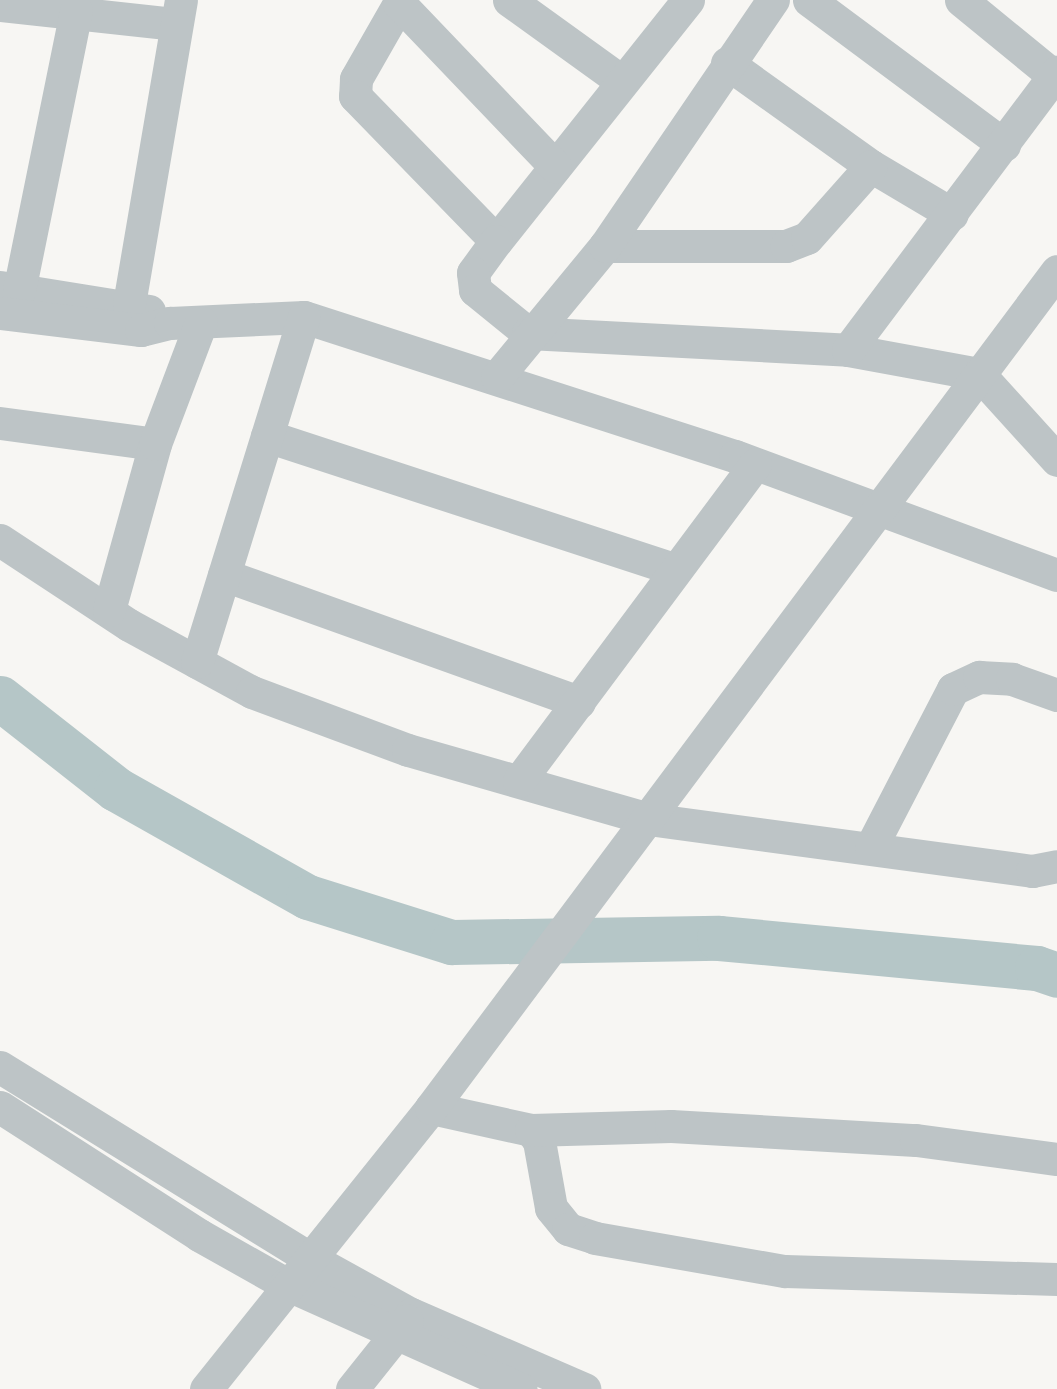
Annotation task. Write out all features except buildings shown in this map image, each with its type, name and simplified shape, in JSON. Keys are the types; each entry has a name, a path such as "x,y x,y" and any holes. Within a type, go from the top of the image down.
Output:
{"street":[{"path":"509,0 620,80"},
{"path":"497,377 528,333 605,246 727,63 773,0"},
{"path":"809,0 1004,145"},
{"path":"848,351 1056,74 961,0"},
{"path":"496,241 355,96 356,79 400,2 555,166"},
{"path":"678,3 496,241 471,283 528,333 848,351 980,374 1052,440"},
{"path":"0,5 76,11 178,12 129,304"},
{"path":"6,297 76,11"},
{"path":"727,63 872,166 952,214"},
{"path":"605,246 786,246 807,238 872,166"},
{"path":"206,1389 286,1284 314,1260 431,1108 624,843 648,819 876,509 1057,271"},
{"path":"6,297 129,304 186,322"},
{"path":"6,297 141,330 186,322 304,317 497,377 755,464 1057,575"},
{"path":"197,662 304,317"},
{"path":"109,610 186,322"},
{"path":"0,423 155,444"},
{"path":"267,436 676,570"},
{"path":"519,782 755,464"},
{"path":"0,540 109,610 252,692 397,746 648,819 1032,871 1057,866"},
{"path":"224,575 579,702"},
{"path":"871,848 953,689 990,678 1057,695"},
{"path":"0,1067 314,1260 403,1325 520,1389"},
{"path":"431,1108 531,1130 683,1127 916,1140 1057,1159"},
{"path":"1,1112 199,1235 286,1284 584,1389"},
{"path":"531,1130 539,1141 551,1208 568,1229 595,1238 785,1271 1057,1279"},
{"path":"365,1382 403,1325"}],"waterway":[{"path":"0,698 116,789 308,897 452,942 719,938 1037,968 1057,975"}]}
